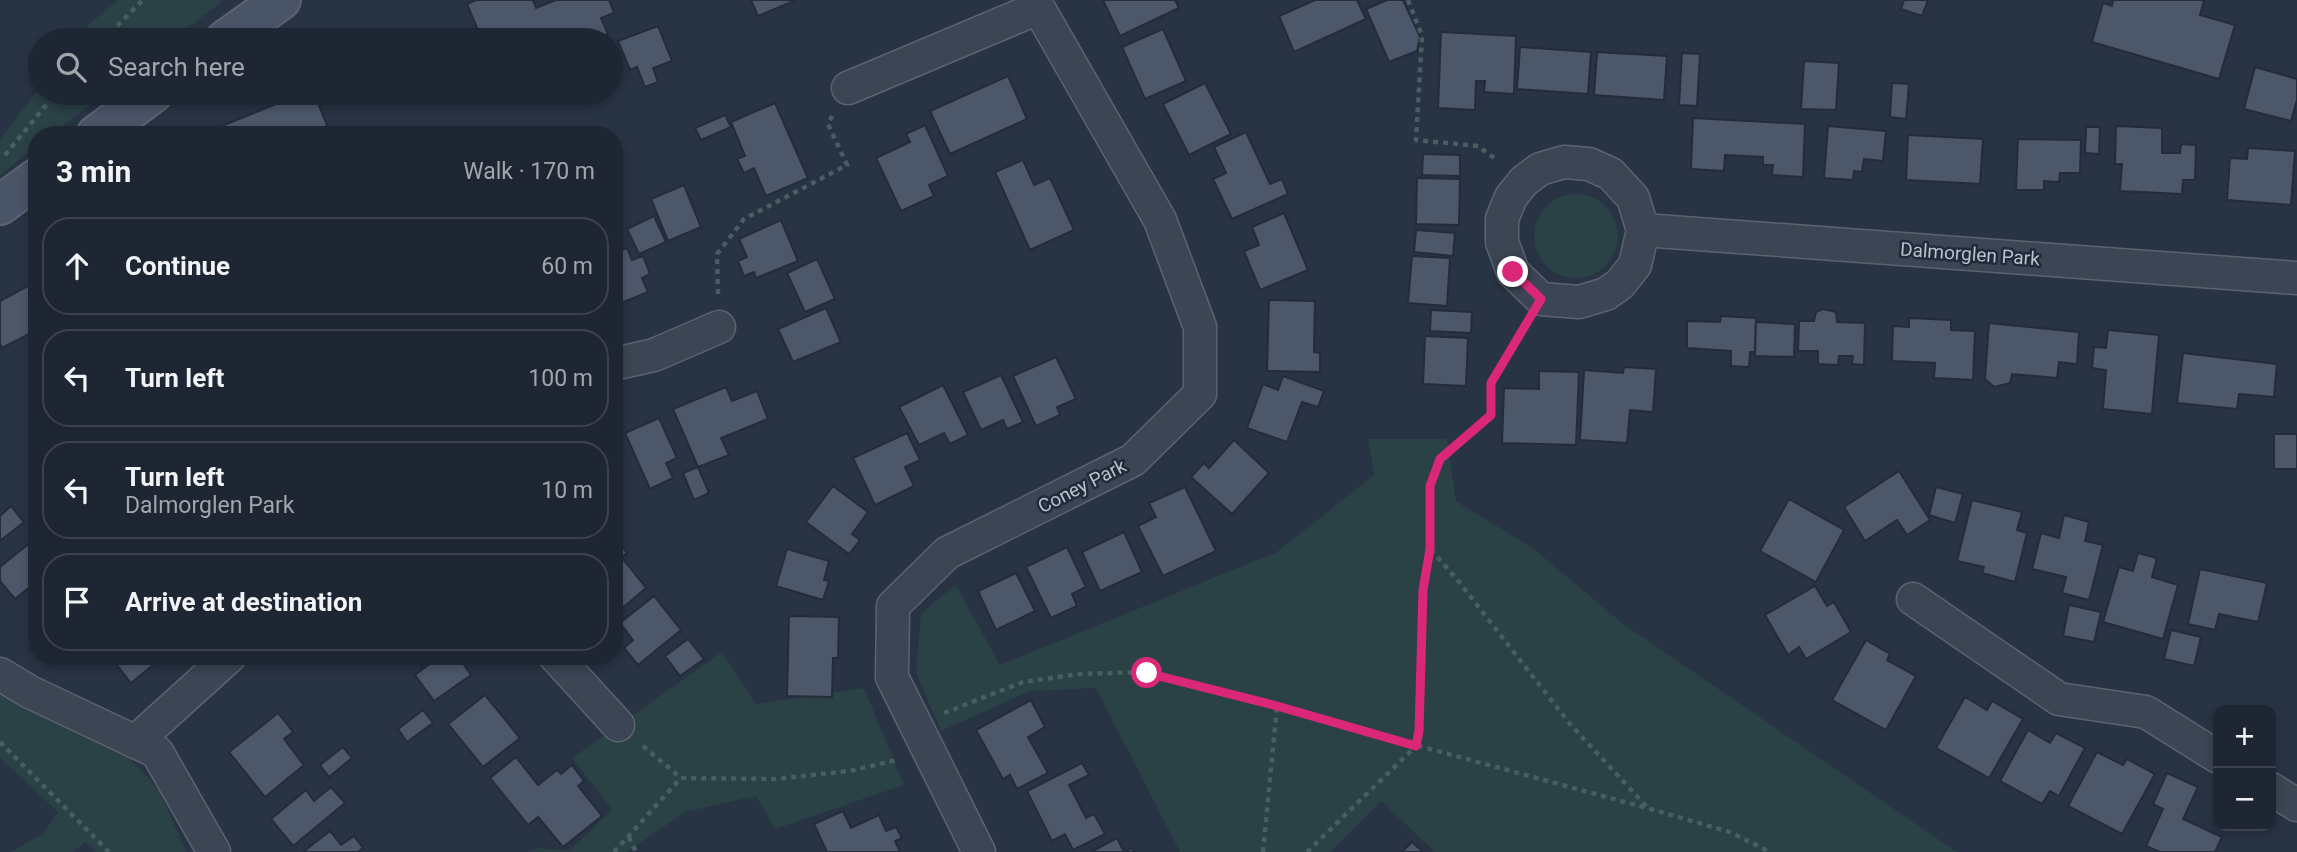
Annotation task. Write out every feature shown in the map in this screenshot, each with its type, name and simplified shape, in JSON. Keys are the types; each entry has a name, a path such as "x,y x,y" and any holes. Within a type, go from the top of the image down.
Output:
{"street":[{"path":"242,28 281,0"},
{"name":"Coney Park","path":"848,88 1036,4 1160,220 1200,327 1200,394 1133,460 947,553 893,606 892,677 979,852"},
{"path":"108,126 137,105"},
{"path":"1564,162 1588,164 1611,174 1633,198 1643,230 1635,265 1620,285 1606,294 1579,302 1541,299 1513,272 1502,242 1502,219 1511,197 1524,181 1540,169 1564,162"},
{"path":"0,205 28,185"},
{"name":"Dalmorglen Park","path":"1643,230 2297,278"},
{"path":"623,363 654,355 719,327"},
{"path":"1913,599 2060,699 2146,712 2213,754"},
{"path":"135,741 220,665"},
{"path":"563,665 618,725"},
{"path":"0,674 30,692 157,752 214,852"},
{"path":"2276,792 2297,805"}],"path":[{"path":"115,28 143,0"},
{"path":"1408,0 1422,36 1416,140 1478,146 1524,181"},
{"path":"719,327 717,254 744,219 847,165 828,124 848,88"},
{"path":"28,126 45,105"},
{"path":"0,161 28,126"},
{"path":"1307,852 1416,746 1419,731 1423,590 1430,549 1430,486 1440,459 1491,415 1491,383 1541,299"},
{"path":"1430,549 1456,578 1570,724 1647,808"},
{"path":"618,725 681,778 776,779 849,771 921,738 1023,682 1079,674 1147,673 1647,808 1730,832 1770,852"},
{"path":"1263,852 1277,706"},
{"path":"0,742 109,852"},
{"path":"614,852 681,778"},
{"path":"629,837 636,852"}],"green space":[{"path":"118,0 224,0 188,28 85,28"},
{"path":"28,103 28,105 90,105 63,126 28,126 28,153 0,175 0,139"},
{"path":"1576,194 1592,197 1606,206 1615,220 1618,236 1615,252 1606,266 1592,275 1576,278 1560,275 1546,266 1537,252 1534,236 1537,220 1546,206 1560,197"},
{"path":"1368,439 1447,439 1456,501 1534,549 1622,623 1957,852 1435,852 1381,801 1330,852 1180,852 1096,688 1030,691 941,731 916,673 921,613 956,585 1000,665 1277,552 1374,475"},
{"path":"722,652 756,704 864,688 904,785 775,829 756,796 685,812 627,852 530,852 537,848 569,851 612,810 572,758"},
{"path":"0,678 62,713 126,756 157,789 187,852 96,852 85,842 73,852 11,852 43,834 58,812 0,758"}],"building":[{"path":"476,0 533,0 536,8 556,0 609,0 614,13 601,18 605,28 477,28 467,4"},
{"path":"751,0 796,0 758,16"},
{"path":"1103,0 1175,0 1179,8 1120,36"},
{"path":"1315,0 1357,0 1366,19 1294,52 1279,16"},
{"path":"1387,0 1403,0 1420,37 1417,51 1389,62 1366,9"},
{"path":"1904,0 1928,0 1922,16 1901,9"},
{"path":"2113,0 2204,0 2200,15 2235,25 2219,79 2092,42 2103,3 2112,6"},
{"path":"658,26 672,61 653,68 658,82 645,87 637,67 630,70 623,53 623,39"},
{"path":"1163,29 1186,81 1145,99 1122,47"},
{"path":"1441,32 1516,36 1514,94 1484,92 1485,81 1476,81 1475,110 1438,108"},
{"path":"1520,47 1591,52 1588,94 1517,89"},
{"path":"1597,52 1667,56 1664,100 1594,95"},
{"path":"1682,53 1700,54 1697,106 1679,105"},
{"path":"1804,61 1839,63 1836,110 1801,109"},
{"path":"2255,67 2297,79 2297,100 2291,121 2244,109"},
{"path":"1008,76 1027,119 950,154 930,111"},
{"path":"1205,83 1231,134 1189,155 1163,104"},
{"path":"1892,83 1909,84 1906,119 1890,117"},
{"path":"775,103 808,178 766,196 754,168 744,173 737,159 745,156 731,122"},
{"path":"274,105 319,105 327,126 222,126"},
{"path":"725,115 731,127 701,140 695,128"},
{"path":"1693,118 1805,124 1803,177 1772,175 1773,165 1763,165 1763,157 1725,155 1724,171 1691,169"},
{"path":"925,125 948,176 929,185 934,196 901,211 876,158 910,142 906,134"},
{"path":"1828,126 1886,131 1883,161 1864,159 1862,172 1854,171 1853,180 1824,178"},
{"path":"2116,126 2162,128 2162,153 2180,153 2181,144 2196,145 2195,180 2183,180 2182,194 2120,191 2122,164 2115,164"},
{"path":"2086,127 2100,127 2099,154 2085,153"},
{"path":"1246,132 1270,184 1282,179 1288,194 1232,219 1213,179 1226,173 1214,147"},
{"path":"1908,135 1983,139 1980,184 1906,180"},
{"path":"2018,139 2081,140 2080,173 2060,173 2059,182 2044,181 2044,190 2016,190"},
{"path":"2248,148 2295,151 2291,205 2227,200 2230,158 2247,159"},
{"path":"1423,154 1460,155 1460,176 1422,175"},
{"path":"1023,160 1034,185 1050,178 1074,230 1030,250 995,172"},
{"path":"1417,178 1460,179 1459,225 1416,224"},
{"path":"684,185 701,227 668,241 651,199"},
{"path":"1284,213 1308,270 1260,290 1244,251 1259,245 1252,227"},
{"path":"654,216 666,242 639,254 627,229"},
{"path":"781,220 798,261 756,278 754,272 744,276 738,261 747,257 739,239"},
{"path":"1416,230 1455,233 1453,256 1414,252"},
{"path":"627,248 632,260 643,256 650,274 642,278 648,292 623,302 623,250"},
{"path":"1412,256 1450,258 1447,306 1408,303"},
{"path":"817,259 835,299 805,312 787,273"},
{"path":"28,286 28,335 2,348 0,344 0,301"},
{"path":"1269,300 1315,301 1314,352 1320,353 1320,372 1267,371"},
{"path":"826,308 841,342 793,362 778,329"},
{"path":"1823,309 1836,312 1837,322 1865,323 1864,365 1852,364 1853,356 1839,356 1838,365 1818,364 1818,351 1798,351 1799,321 1814,321 1816,312"},
{"path":"1431,310 1472,312 1471,333 1430,331"},
{"path":"1721,316 1756,318 1755,352 1750,352 1749,367 1731,366 1731,351 1687,348 1687,321 1720,322"},
{"path":"1909,318 1951,320 1951,330 1975,331 1973,380 1934,378 1935,363 1892,361 1893,326 1909,327"},
{"path":"1756,322 1795,324 1794,357 1755,356"},
{"path":"1989,323 2079,332 2077,364 2059,362 2057,378 2012,374 2010,383 1994,387 1985,379"},
{"path":"2108,330 2159,335 2152,414 2103,409 2106,370 2092,368 2094,347 2106,348"},
{"path":"1425,336 1468,338 1466,386 1423,384"},
{"path":"2183,353 2277,364 2274,397 2239,394 2237,409 2177,403"},
{"path":"1056,357 1076,399 1057,407 1060,415 1036,426 1013,376"},
{"path":"1624,367 1656,369 1653,412 1630,410 1627,443 1580,440 1584,370 1623,373"},
{"path":"1539,371 1579,372 1576,445 1502,443 1504,388 1539,389"},
{"path":"1001,375 1023,422 1007,429 1003,420 981,430 963,392"},
{"path":"1283,376 1324,391 1318,407 1302,402 1287,442 1247,428 1263,384 1278,390"},
{"path":"943,385 968,435 950,444 944,433 919,445 899,407"},
{"path":"726,387 732,401 757,391 768,419 721,438 729,455 698,467 673,409"},
{"path":"659,418 677,458 666,463 673,478 650,489 625,433"},
{"path":"907,433 920,460 905,467 914,486 875,505 853,458"},
{"path":"2274,434 2297,434 2297,469 2274,469"},
{"path":"1234,440 1269,473 1232,514 1191,477 1204,463 1209,468"},
{"path":"698,467 709,493 694,500 683,473"},
{"path":"1899,471 1930,520 1907,535 1897,520 1865,541 1844,507"},
{"path":"833,486 868,512 852,534 860,540 849,554 806,522"},
{"path":"1185,487 1216,551 1163,576 1138,526 1156,517 1149,503"},
{"path":"1936,487 1963,494 1955,523 1929,515"},
{"path":"1789,499 1844,530 1816,582 1760,551"},
{"path":"1972,500 2022,512 2017,530 2027,533 2015,582 1982,573 1984,567 1957,561"},
{"path":"11,506 24,522 0,541 0,516"},
{"path":"2064,515 2089,522 2085,541 2103,545 2089,600 2062,593 2066,577 2032,569 2041,533 2059,538"},
{"path":"1124,532 1142,572 1100,591 1082,552"},
{"path":"28,544 28,588 15,599 0,581 0,567"},
{"path":"1067,547 1086,587 1072,594 1077,606 1051,618 1026,567"},
{"path":"787,549 829,561 824,580 829,581 823,600 776,586"},
{"path":"2138,553 2157,558 2152,577 2178,585 2163,639 2103,622 2119,567 2133,571"},
{"path":"623,559 646,588 623,607"},
{"path":"2200,569 2267,583 2258,622 2219,614 2215,630 2188,624"},
{"path":"1016,573 1035,611 996,630 978,591"},
{"path":"1815,586 1827,606 1834,602 1851,632 1806,659 1799,647 1788,655 1765,615"},
{"path":"654,596 681,630 638,665 624,648 633,640 623,627 623,621"},
{"path":"2069,605 2101,612 2094,642 2063,636"},
{"path":"789,616 839,617 838,658 833,658 832,697 787,696"},
{"path":"2171,630 2201,637 2194,666 2164,659"},
{"path":"688,639 704,659 680,676 665,656"},
{"path":"1866,640 1890,654 1887,660 1916,676 1886,730 1832,700"},
{"path":"117,665 153,665 131,683"},
{"path":"428,665 464,665 471,675 434,701 415,675"},
{"path":"485,695 520,738 483,767 448,724"},
{"path":"1965,697 1987,710 1992,701 2023,719 1989,778 1936,748"},
{"path":"1031,700 1045,727 1028,737 1048,773 1017,789 1010,775 1003,779 976,730"},
{"path":"423,710 433,723 407,742 398,729"},
{"path":"278,713 293,732 284,739 304,765 265,797 229,752"},
{"path":"2028,730 2050,743 2056,733 2085,748 2059,796 2050,791 2042,804 2000,781"},
{"path":"343,747 352,758 329,777 320,765"},
{"path":"2097,752 2123,765 2127,759 2155,774 2122,834 2068,806"},
{"path":"516,757 538,785 557,770 561,774 572,765 584,781 578,786 602,816 563,847 538,817 528,825 490,778"},
{"path":"1082,763 1089,775 1069,785 1086,818 1094,814 1105,834 1073,850 1065,834 1052,841 1027,791"},
{"path":"2167,773 2198,787 2183,819 2222,837 2215,852 2160,852 2146,846 2163,809 2153,804"},
{"path":"331,787 345,803 293,846 271,819 306,790 314,801"},
{"path":"843,811 851,828 879,815 886,831 896,827 902,838 895,841 900,852 827,852 814,824"},
{"path":"330,831 341,845 354,836 363,848 358,852 303,852"},
{"path":"1117,838 1124,852 1091,852"},
{"path":"1412,842 1423,852 1402,852"}],"route":[{"path":"1147,673 1277,706 1416,746 1419,731 1423,590 1430,549 1430,486 1440,459 1491,415 1491,383 1541,299 1513,272"}]}
